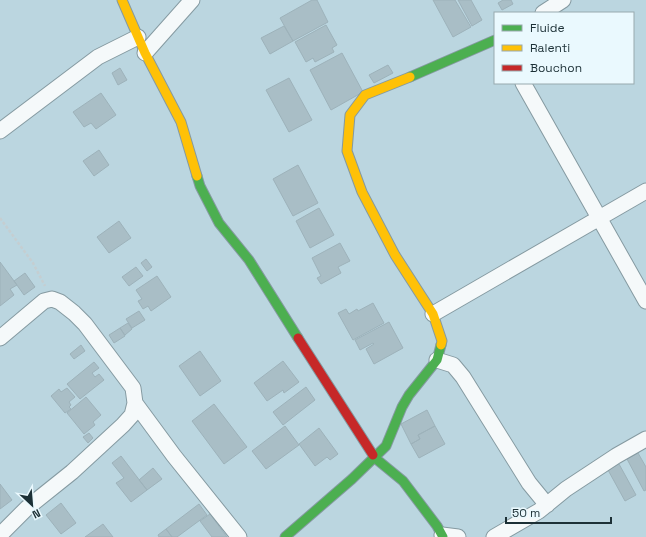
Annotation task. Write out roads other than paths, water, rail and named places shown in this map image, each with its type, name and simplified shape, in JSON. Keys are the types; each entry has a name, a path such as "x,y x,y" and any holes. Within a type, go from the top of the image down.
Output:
{"street":[{"path":"122,0 145,53 181,122 200,186 219,223 249,260 375,458 403,480 422,504 442,536 458,537"},
{"path":"145,53 192,0"},
{"path":"545,12 563,0"},
{"path":"0,131 98,57 138,37"},
{"path":"285,537 375,458 386,446 402,407 409,395 437,360 442,341 434,314 395,255 362,192 347,151 350,115 365,96 494,40"},
{"path":"524,84 646,301"},
{"path":"434,314 646,191"},
{"path":"0,338 44,301 52,299 60,302 85,324 133,388 135,403 132,415 123,425 72,472 27,508 0,535"},
{"path":"437,360 453,365 463,377 529,483 547,504"},
{"path":"135,403 174,456 239,537"},
{"path":"494,537 538,511 566,489 616,456 646,439"}]}
